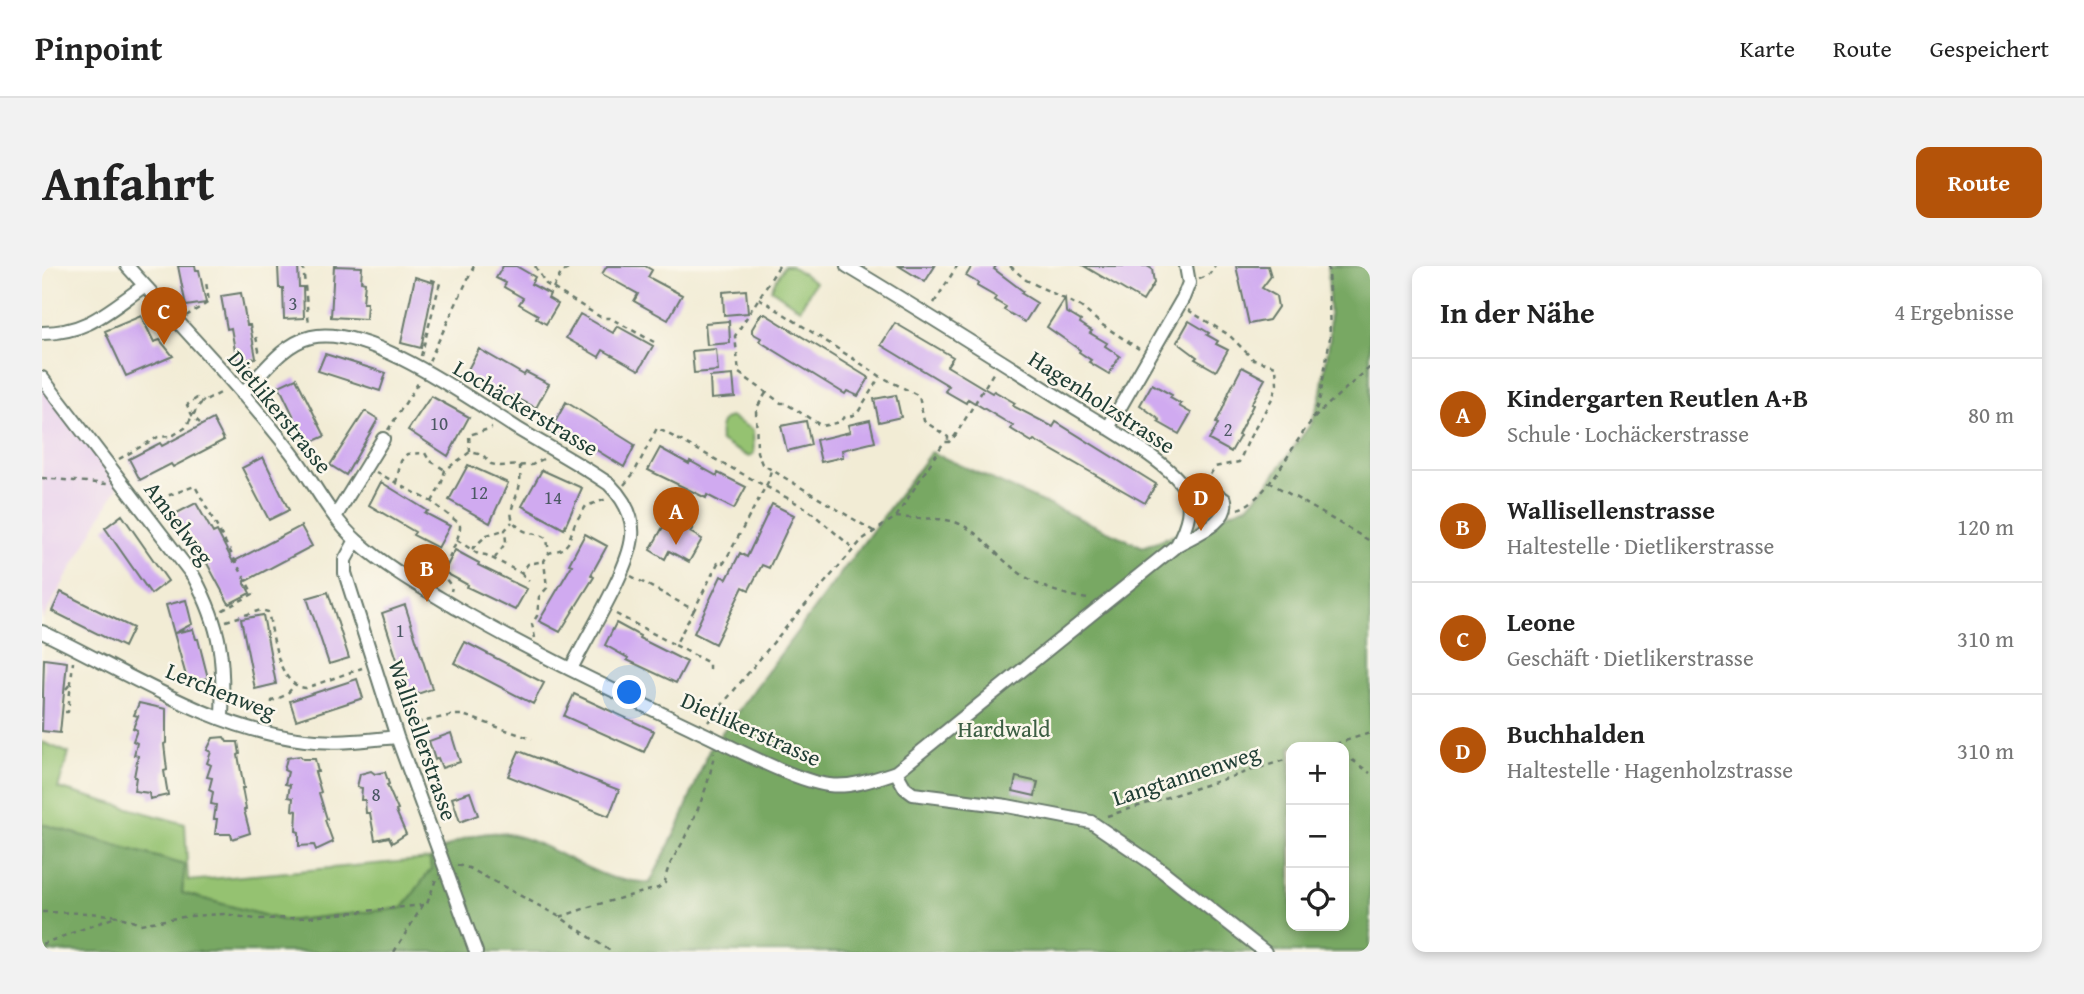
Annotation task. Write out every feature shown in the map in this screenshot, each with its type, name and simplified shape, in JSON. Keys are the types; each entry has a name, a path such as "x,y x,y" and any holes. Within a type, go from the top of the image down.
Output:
{"street":[{"name":"Dietlikerstrasse","path":"127,266 292,454 335,517 356,541 399,574 571,669 806,779 831,786 862,783 896,772"},
{"name":"Hagenholzstrasse","path":"847,266 1108,428 1171,471 1189,500"},
{"path":"1108,428 1179,306 1189,283 1186,266"},
{"path":"42,333 55,333 84,326 110,312 144,286"},
{"name":"Lochäckerstrasse","path":"242,394 281,354 300,341 318,336 342,338 370,346 425,370 609,484 627,508 631,522 630,549 571,669"},
{"name":"Amselweg","path":"42,378 194,577 210,607 219,640 224,680 222,718"},
{"path":"335,517 383,439"},
{"path":"1177,545 1188,524 1189,500 1202,493 1214,492 1225,500 1224,513 1214,524 1177,545 896,772 905,788 914,794 1007,806 1091,822 1156,866 1265,952"},
{"name":"Wallisellerstrasse","path":"356,541 345,560 345,573 397,737 476,952"},
{"name":"Lerchenweg","path":"42,632 188,704 261,732 333,742 397,737"}],"path":[{"path":"303,266 309,328"},
{"path":"428,363 474,266"},
{"path":"535,266 546,284 602,318 610,318 654,342"},
{"path":"553,288 562,272 574,266"},
{"path":"779,266 736,336 739,373 766,393 822,426 857,414 880,376"},
{"path":"926,315 957,266"},
{"path":"1010,266 1026,280 1081,307 1149,356"},
{"path":"1189,283 1208,276 1215,266"},
{"path":"1312,422 1320,397 1330,338 1328,266"},
{"path":"420,360 440,283 429,279"},
{"path":"183,317 209,302 206,282"},
{"path":"759,298 880,376 919,396 924,421 948,437 949,442"},
{"path":"1179,306 1228,335 1254,360 1276,366 1277,384 1273,397 1250,436 1239,462 1214,467 1206,481"},
{"path":"256,337 260,356"},
{"path":"699,731 863,539 896,517 944,442 949,442 955,436 1001,362"},
{"path":"231,371 251,365"},
{"path":"1224,513 1249,505 1312,422 1370,367"},
{"path":"383,439 421,376"},
{"path":"108,465 158,436 172,436 185,428 200,404 224,391"},
{"path":"766,393 756,409 757,452 762,464 875,532"},
{"path":"200,422 193,417 187,405 197,398 204,402"},
{"path":"470,452 469,435 489,430 498,423"},
{"path":"624,485 634,473 657,428 806,508 854,549"},
{"path":"432,502 445,470 470,452 483,455 491,464 532,465 546,456"},
{"path":"396,483 401,461 407,454 425,453 429,460 445,470"},
{"path":"520,464 519,487 510,509 513,522 526,532 542,535 547,539 549,552 544,561 547,588 539,597 537,616 532,624 535,641"},
{"path":"366,467 432,502 460,524 460,533 442,573 452,587 449,594"},
{"path":"675,645 719,561 724,563 768,482 771,470"},
{"path":"42,478 114,485"},
{"path":"1269,482 1370,541"},
{"path":"147,503 195,486 253,594 219,612"},
{"path":"549,552 563,549 568,543 575,523 586,506 612,496"},
{"path":"896,517 954,522 983,537 1007,562 1037,585 1065,595 1108,603"},
{"path":"472,549 487,535 505,530 513,522"},
{"path":"495,558 506,542 505,530"},
{"path":"457,541 478,554 495,558 521,573 529,581"},
{"path":"521,573 528,564 544,561"},
{"path":"628,574 694,610"},
{"path":"223,622 261,610 268,612 282,669 294,686 306,688 367,666"},
{"path":"608,611 709,663 709,671"},
{"path":"65,712 68,712 75,648"},
{"path":"67,672 73,664"},
{"path":"66,688 70,681"},
{"path":"271,726 272,701 286,695 294,686"},
{"path":"406,725 463,715 532,739"},
{"path":"1344,742 1370,733"},
{"path":"561,917 658,888 665,883 666,870 685,839 701,798 718,740"},
{"path":"1349,758 1370,773"},
{"name":"Langtannenweg","path":"1091,822 1286,760"},
{"path":"42,912 118,916 140,924 189,916 225,914 256,919 299,918 424,905 428,904 443,860 469,868 561,917 612,952"},
{"path":"394,952 424,905"},
{"path":"42,944 118,916"}],"shaded area":[{"path":"42,378 121,481 42,620"}],"green space":[{"path":"784,266 791,266 815,282 800,309 771,289"},
{"name":"Hardwald","path":"1328,266 1370,266 1370,952 42,952 42,824 185,865 182,893 285,921 403,908 431,869 430,859 455,843 478,834 499,833 520,837 607,876 650,883 679,825 709,750 931,452 1143,547 1249,505 1312,422 1320,397 1330,338"},
{"path":"730,417 753,430 754,453 749,457 720,441 722,423"},
{"path":"42,742 69,753 58,788 185,824 188,881 430,859 431,869 403,908 285,921 182,893 184,865 42,824"}],"building":[{"path":"178,266 195,266 196,270 199,270 206,303 186,306"},
{"path":"278,266 298,266 299,287 303,287 304,318 284,319 283,288 279,288"},
{"path":"334,266 362,267 361,281 365,282 363,303 367,303 366,319 331,317"},
{"path":"503,266 516,266 535,277 531,284 550,294 548,298 558,304 546,324 536,318 538,315 519,304 523,298 504,287 506,283 496,278"},
{"path":"607,266 645,266 652,270 648,277 682,295 668,320 634,301 638,294 602,274"},
{"path":"899,266 935,266 925,282"},
{"path":"972,266 996,266 994,269 1037,303 1025,322 1004,310 1006,307 994,300 996,297 966,276"},
{"path":"1084,266 1147,266 1152,269 1154,283 1143,301"},
{"path":"1236,266 1268,266 1271,276 1262,288 1276,296 1278,307 1269,320 1249,324"},
{"path":"415,277 434,283 421,348 401,343"},
{"path":"746,290 748,313 724,315 723,292"},
{"path":"241,293 256,358 237,361 221,296"},
{"path":"1065,299 1066,312 1081,321 1080,323 1092,331 1090,333 1107,343 1105,346 1120,356 1109,374 1089,362 1091,360 1079,352 1080,350 1047,327"},
{"path":"580,314 613,333 617,326 653,346 639,370 603,350 599,357 566,338"},
{"path":"761,314 869,378 858,396 847,391 845,394 759,341 761,338 752,333 752,329"},
{"path":"141,316 154,342 160,340 173,356 126,376 105,331"},
{"path":"729,321 730,343 707,345 705,323"},
{"path":"1189,321 1209,333 1207,335 1218,341 1216,344 1228,350 1216,371 1195,359 1197,357 1177,342"},
{"path":"895,323 953,357 947,366 1053,427 1056,422 1156,484 1145,503 1034,440 1032,442 1011,429 1013,426 968,399 966,403 945,391 949,386 881,345"},
{"path":"479,349 524,375 526,372 549,384 536,408 513,396 511,399 466,373"},
{"path":"716,349 718,371 694,373 692,351"},
{"path":"325,354 386,373 380,391 318,371"},
{"path":"1242,367 1265,379 1251,404 1253,405 1231,452 1209,440"},
{"path":"733,375 735,397 711,399 710,377"},
{"path":"296,378 325,436 307,444 279,386"},
{"path":"1152,384 1172,395 1170,398 1191,413 1179,434 1158,422 1160,420 1140,405"},
{"path":"896,395 901,417 879,422 874,399"},
{"path":"431,396 469,417 448,456 408,430"},
{"path":"566,402 635,445 624,467 554,424"},
{"path":"365,411 378,419 346,475 330,465"},
{"path":"213,419 224,440 173,467 171,464 140,480 129,459 160,443 162,446"},
{"path":"870,420 875,442 842,450 843,457 821,462 816,440 850,432 848,425"},
{"path":"806,421 811,445 787,451 781,426"},
{"path":"660,448 689,464 690,461 717,476 718,473 746,487 734,509 648,470"},
{"path":"263,457 289,510 269,520 242,468"},
{"path":"468,465 508,483 490,523 449,500"},
{"path":"542,470 582,488 564,529 522,506"},
{"path":"381,482 428,511 425,513 450,526 438,548 413,535 415,532 369,505"},
{"path":"196,503 213,533 217,531 233,562 301,526 312,546 244,582 250,593 229,604 196,543 192,545 175,514"},
{"path":"772,504 794,515 769,568 762,565 749,590 743,587 715,644 694,633 721,576 727,579 740,553 747,557"},
{"path":"122,515 168,581 151,594 105,528"},
{"path":"680,521 693,528 690,532 702,539 689,562 669,551 665,559 650,550 663,527 674,533"},
{"path":"585,534 607,546 591,575 594,577 560,632 539,621 572,565 569,564"},
{"path":"455,550 479,563 478,565 527,589 515,610 467,587 468,585 444,572"},
{"path":"61,592 133,628 124,647 52,611"},
{"path":"328,592 349,658 329,664 307,598"},
{"path":"186,600 192,624 175,633 193,629 208,678 188,683 166,605"},
{"path":"405,605 432,689 409,697 382,613"},
{"path":"263,615 276,684 255,689 241,619"},
{"path":"616,623 687,662 676,683 627,660 628,658 605,645"},
{"path":"465,642 544,683 533,704 454,663"},
{"path":"44,659 67,662 60,733 42,731"},
{"path":"357,679 363,698 296,720 290,701"},
{"path":"574,694 654,731 644,752 564,716"},
{"path":"139,703 166,709 164,744 167,770 164,771 168,795 150,799 149,793 134,791 138,756 134,755 137,743 133,741 137,730 133,728"},
{"path":"451,733 460,762 442,768 438,758 435,760 429,741"},
{"path":"224,737 227,742 238,742 244,810 250,833 232,839 231,834 215,834 216,805 211,804 213,792 209,790 212,778 207,777 211,765 207,763 211,752 207,750 213,738"},
{"path":"519,751 619,790 609,816 508,776"},
{"path":"300,756 303,759 315,759 318,772 315,772 321,792 319,793 333,842 316,850 314,845 299,846 299,832 296,831 297,811 292,810 293,798 288,797 290,785 285,784 287,758"},
{"path":"371,771 375,774 385,772 389,784 387,785 406,834 392,843 389,837 375,840 370,813 366,813 365,800 361,800 362,788 357,787 360,774"},
{"path":"1016,777 1038,782 1035,796 1013,791"},
{"path":"470,792 478,815 460,822 452,798"}],"place":[{"name":"Leone","path":"164,345"},
{"name":"Buchhalden","path":"1201,531"},
{"name":"Kindergarten Reutlen A+B","path":"676,545"},
{"name":"Wallisellenstrasse","path":"427,602"}]}
